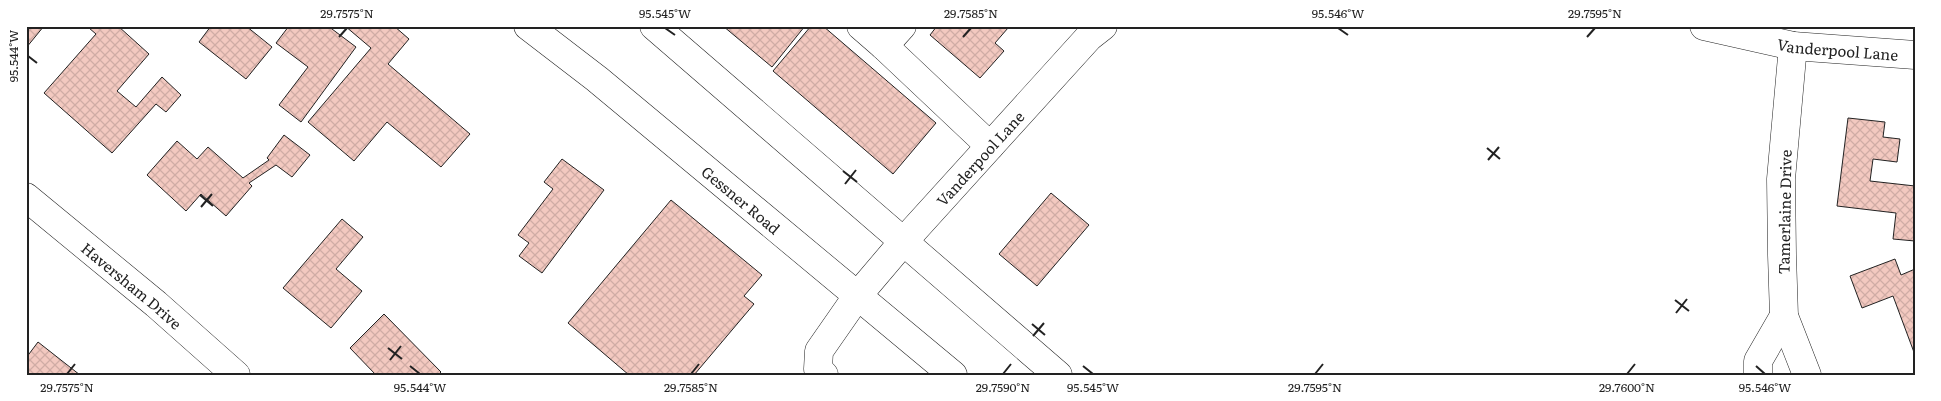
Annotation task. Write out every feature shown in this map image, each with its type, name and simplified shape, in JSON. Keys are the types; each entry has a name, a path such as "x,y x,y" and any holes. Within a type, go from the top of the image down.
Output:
{"street":[{"name":"Gessner Road","path":"528,26 597,79 953,375"},
{"path":"654,26 1058,375"},
{"path":"861,26 893,36 990,146"},
{"name":"Vanderpool Lane","path":"824,375 818,369 819,351 858,295 903,242 1089,37 1103,26"},
{"name":"Vanderpool Lane","path":"1704,26 1793,46 1915,55"},
{"name":"Tamerlaine Drive","path":"1793,46 1782,179 1784,316 1807,375"},
{"name":"Haversham Drive","path":"26,197 156,304 236,375"},
{"path":"1758,375 1758,361 1784,316"}],"building":[{"path":"26,26 44,26 26,48"},
{"path":"91,26 118,26 149,54 117,91 136,107 162,77 181,95 166,112 156,104 112,153 44,93 96,34 89,28"},
{"path":"211,26 246,26 272,47 246,79 199,42"},
{"path":"289,26 328,26 356,47 301,122 279,105 308,67 276,43"},
{"path":"345,26 394,26 409,39 388,64 470,134 441,167 387,122 354,161 308,122 371,48"},
{"path":"723,26 805,26 772,67"},
{"path":"811,26 823,26 936,123 893,174 773,71"},
{"path":"937,26 1006,26 1008,28 995,43 1004,51 980,78 930,35"},
{"path":"1848,118 1885,122 1883,137 1900,139 1897,162 1873,159 1870,181 1915,186 1915,241 1893,239 1896,213 1837,206"},
{"path":"284,135 310,155 292,177 276,165 249,183 252,186 226,216 201,194 186,211 147,175 177,141 197,159 208,147 243,178 269,160 267,158"},
{"path":"562,159 604,190 542,273 519,256 529,243 518,235 553,189 544,182"},
{"path":"1051,193 1089,225 1037,286 999,254"},
{"path":"671,200 762,275 744,296 754,304 694,375 629,375 568,323"},
{"path":"342,219 363,237 336,269 362,291 331,328 283,288"},
{"path":"1895,259 1901,275 1915,269 1915,355 1893,296 1862,308 1850,276"},
{"path":"384,314 441,372 438,375 376,375 350,348"},
{"path":"38,342 80,375 26,375 26,358"}]}
